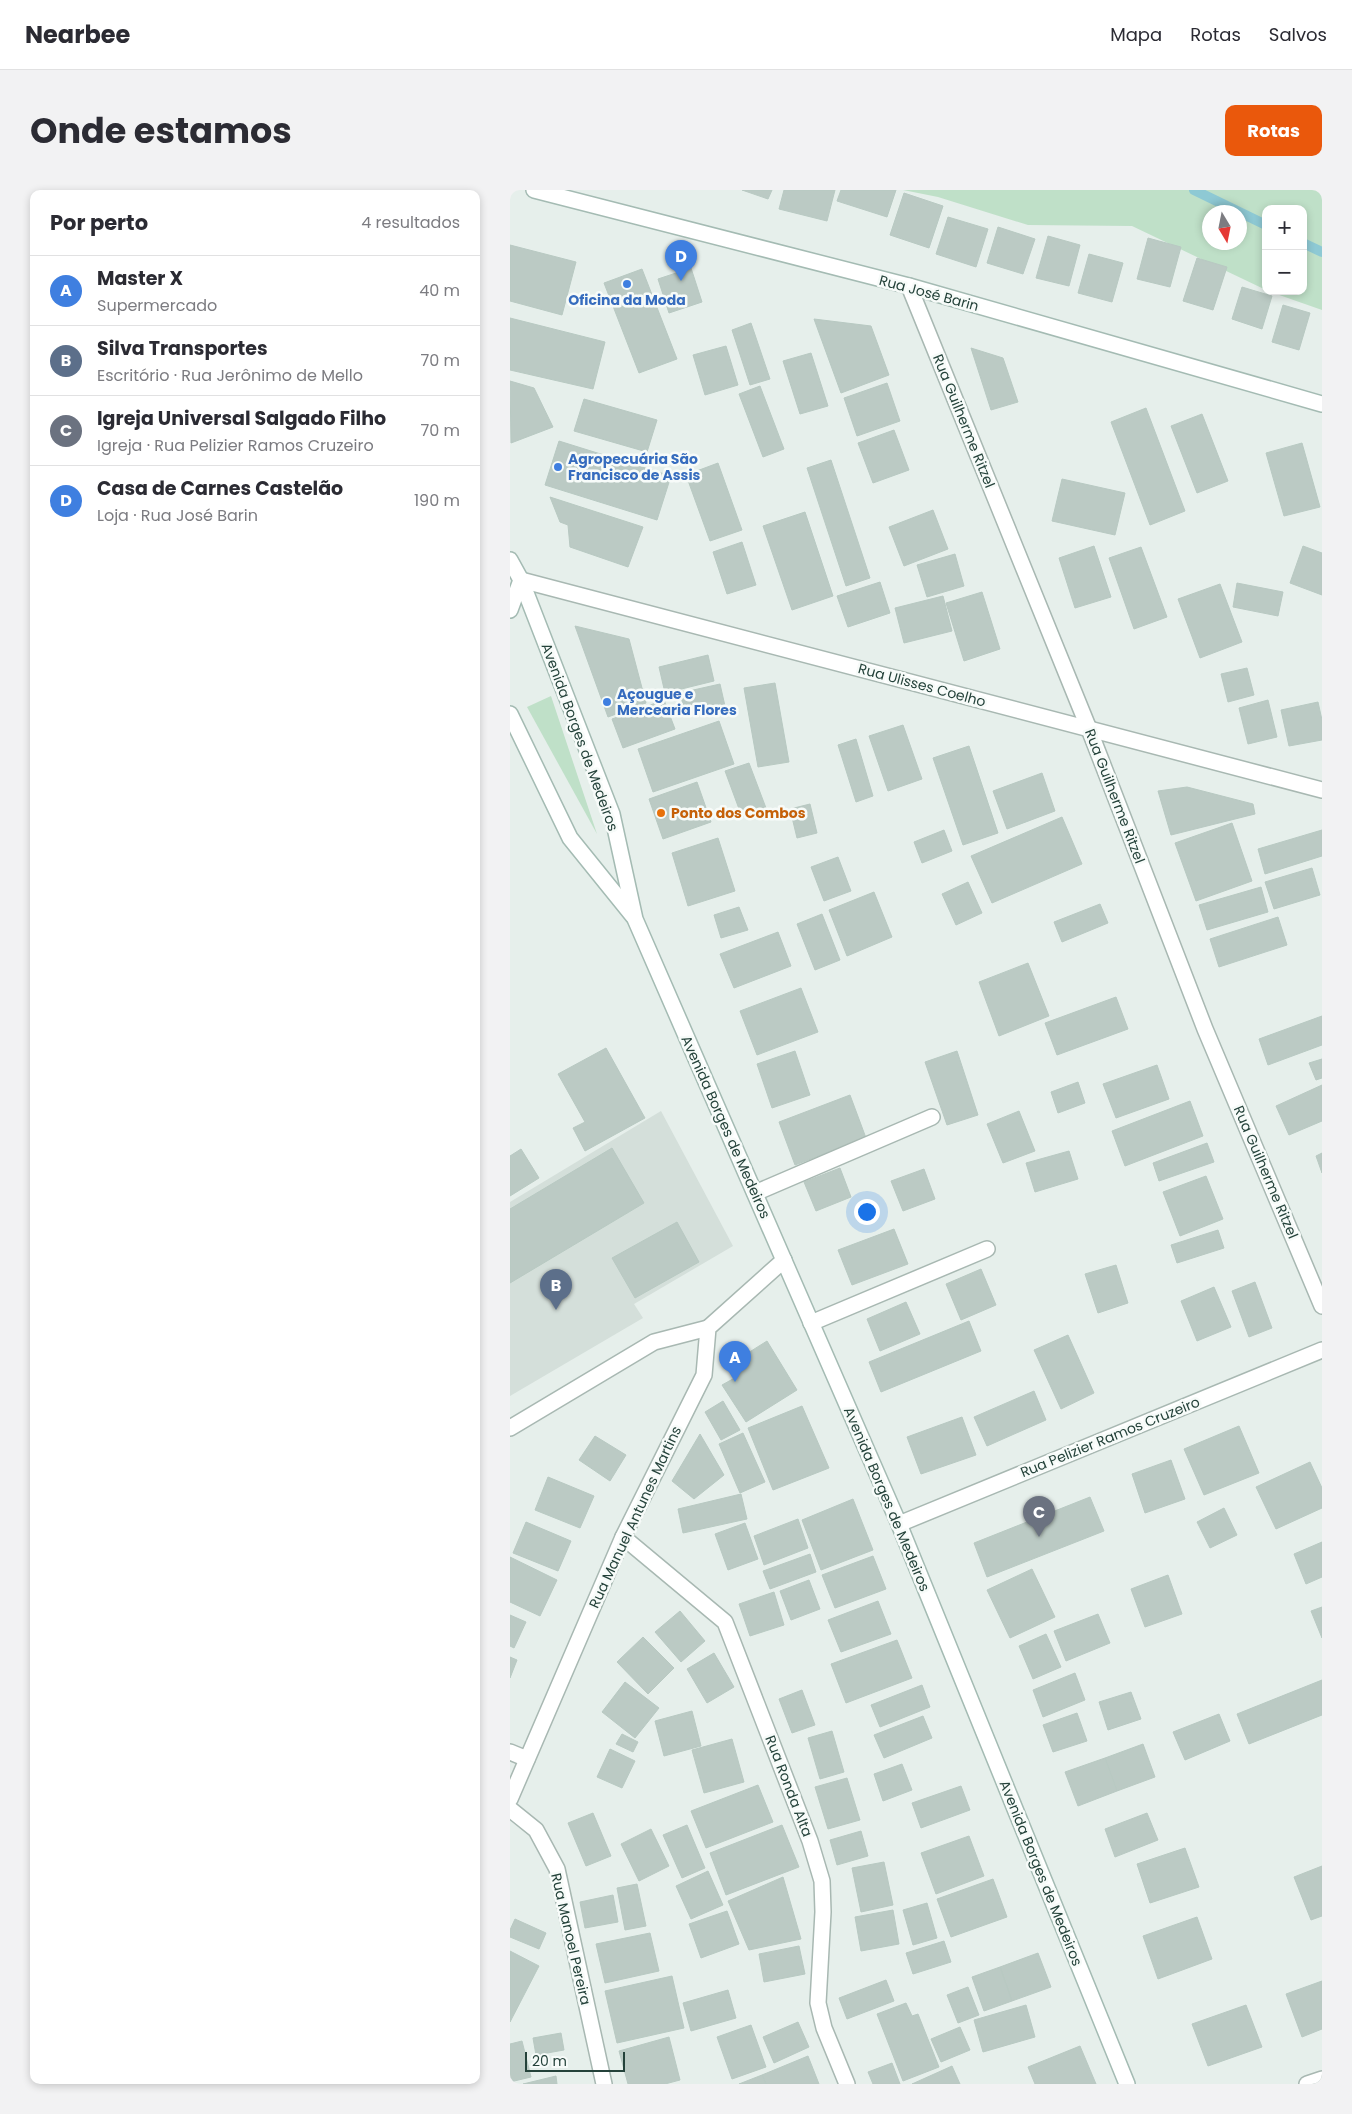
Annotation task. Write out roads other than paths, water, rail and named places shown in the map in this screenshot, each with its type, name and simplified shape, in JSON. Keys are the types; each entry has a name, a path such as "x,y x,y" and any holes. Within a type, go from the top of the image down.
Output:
{"street":[{"name":"Rua José Barin","path":"534,190 909,286 1322,404"},
{"name":"Rua Guilherme Ritzel","path":"909,286 1089,729 1205,1029 1322,1306"},
{"name":"Avenida Borges de Medeiros","path":"510,560 521,580 612,814 635,919 899,1524 1127,2084"},
{"name":"Rua Ulisses Coelho","path":"521,580 1322,790"},
{"path":"510,610 521,580"},
{"name":"Avenida Borges de Medeiros","path":"510,714 570,838 635,919"},
{"path":"755,1193 932,1117"},
{"path":"811,1323 987,1249"},
{"path":"510,1428 654,1342 708,1328 784,1260"},
{"name":"Rua Manuel Antunes Martins","path":"510,1799 623,1536 704,1375 708,1328"},
{"name":"Rua Pelizier Ramos Cruzeiro","path":"899,1524 1322,1350"},
{"name":"Rua Ronda Alta","path":"623,1536 725,1622 810,1841 822,1881 823,1912 818,2003 824,2028 847,2084"},
{"path":"510,1752 527,1759"},
{"name":"Rua Manoel Pereira","path":"510,1808 536,1830 557,1869 604,2084"},
{"path":"1307,2084 1322,2079"}],"waterway":[{"path":"1194,190 1262,223"},
{"path":"1307,245 1322,252"}],"place":[{"name":"Casa de Carnes Castelão","path":"681,281"},
{"name":"Oficina da Moda","path":"627,284"},
{"name":"Agropecuária São Francisco de Assis","path":"558,467"},
{"name":"Açougue e Mercearia Flores","path":"607,702"},
{"name":"Ponto dos Combos","path":"661,813"},
{"name":"Silva Transportes","path":"556,1310"},
{"name":"Master X","path":"735,1382"},
{"name":"Igreja Universal Salgado Filho","path":"1039,1537"}]}
